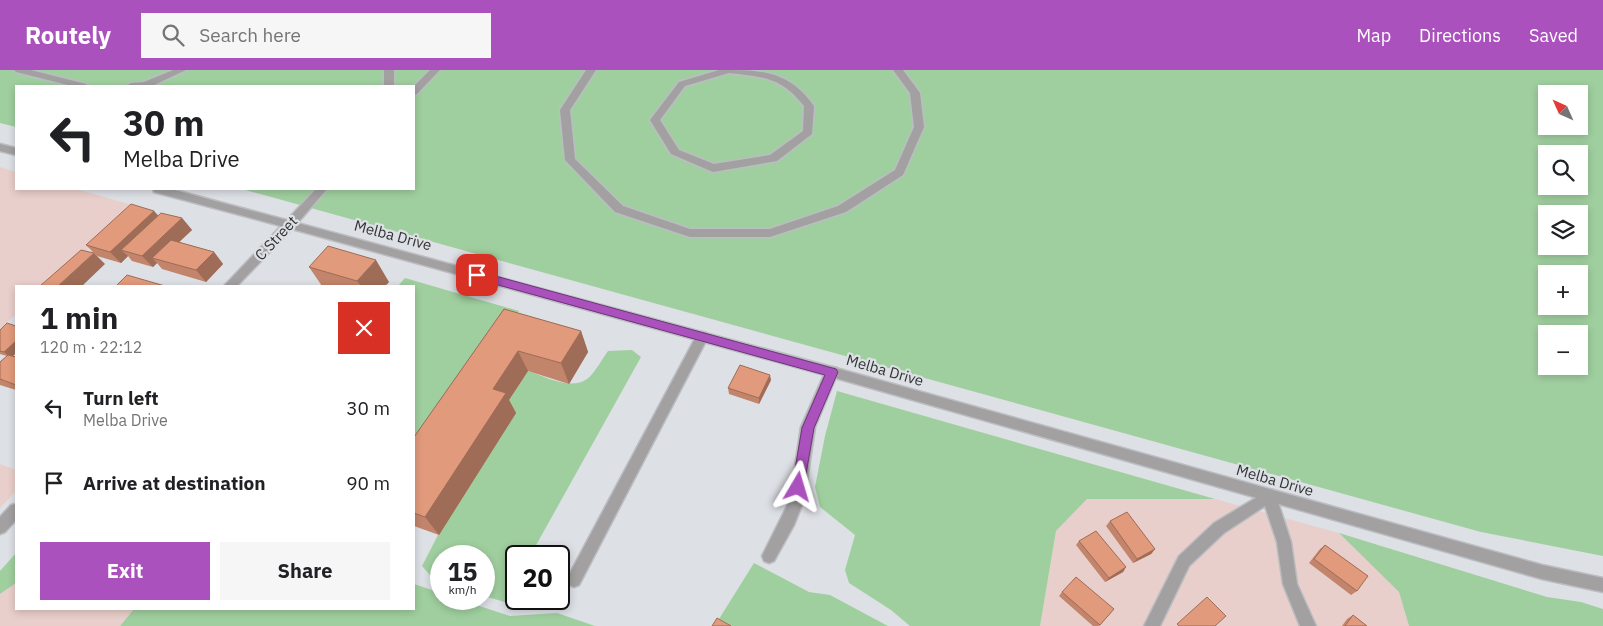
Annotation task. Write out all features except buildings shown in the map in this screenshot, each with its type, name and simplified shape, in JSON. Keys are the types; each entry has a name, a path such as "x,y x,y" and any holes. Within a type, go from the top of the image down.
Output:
{"street":[{"path":"20,70 79,85"},
{"path":"138,85 146,84 181,70"},
{"path":"389,70 389,85"},
{"path":"415,91 435,70"},
{"path":"591,70 565,110 570,160 619,209 690,233 770,233 842,210 899,172 919,127 915,92 898,70"},
{"path":"730,70 776,72 795,87 810,106 808,132 773,158 713,168 675,152 655,120 682,84 730,70"},
{"path":"0,147 15,152"},
{"name":"Melba Drive","path":"162,190 832,372 1542,572 1603,585"},
{"name":"C Street","path":"231,285 321,190"},
{"path":"574,580 702,337"},
{"path":"769,556 789,520 797,500 808,428 832,372"},
{"path":"1152,626 1184,561 1219,528 1269,496 1284,542 1290,584 1308,626"},
{"path":"0,527 15,511"}],"shaded area":[{"path":"0,167 15,172 15,190 80,190 136,206 48,285 15,285 15,315 0,329"},
{"path":"0,464 15,470 15,492 0,508"},
{"path":"1087,499 1215,499 1339,533 1399,592 1409,626 1040,626 1056,531"},
{"path":"15,584 15,610 133,610 120,626 0,626 0,594"}],"green space":[{"path":"0,70 1603,70 1603,556 1481,532 246,190 415,190 415,85 15,85 15,127 0,123"},
{"path":"405,278 519,311 415,463 415,285 399,285"},
{"path":"632,350 641,357 536,545 505,545 505,602 495,599 495,545 433,545 503,409 528,371 566,383 581,382 593,373 608,351"},
{"path":"837,391 1215,499 1087,499 1056,531 1040,626 910,626 891,610 849,583 845,570 855,535 820,507 815,487 825,436"},
{"path":"1339,533 1547,597 1581,602 1603,609 1603,626 1409,626 1399,592"},
{"path":"430,550 430,575 422,566"},
{"path":"15,554 15,584 0,594 0,571"},
{"path":"754,563 809,592 830,595 888,626 731,626 719,619"},
{"path":"415,584 430,589 430,610 492,610 510,616 557,613 595,626 120,626 133,610 415,610"}],"route":[{"path":"477,275 832,372 808,428 798,487"}]}
